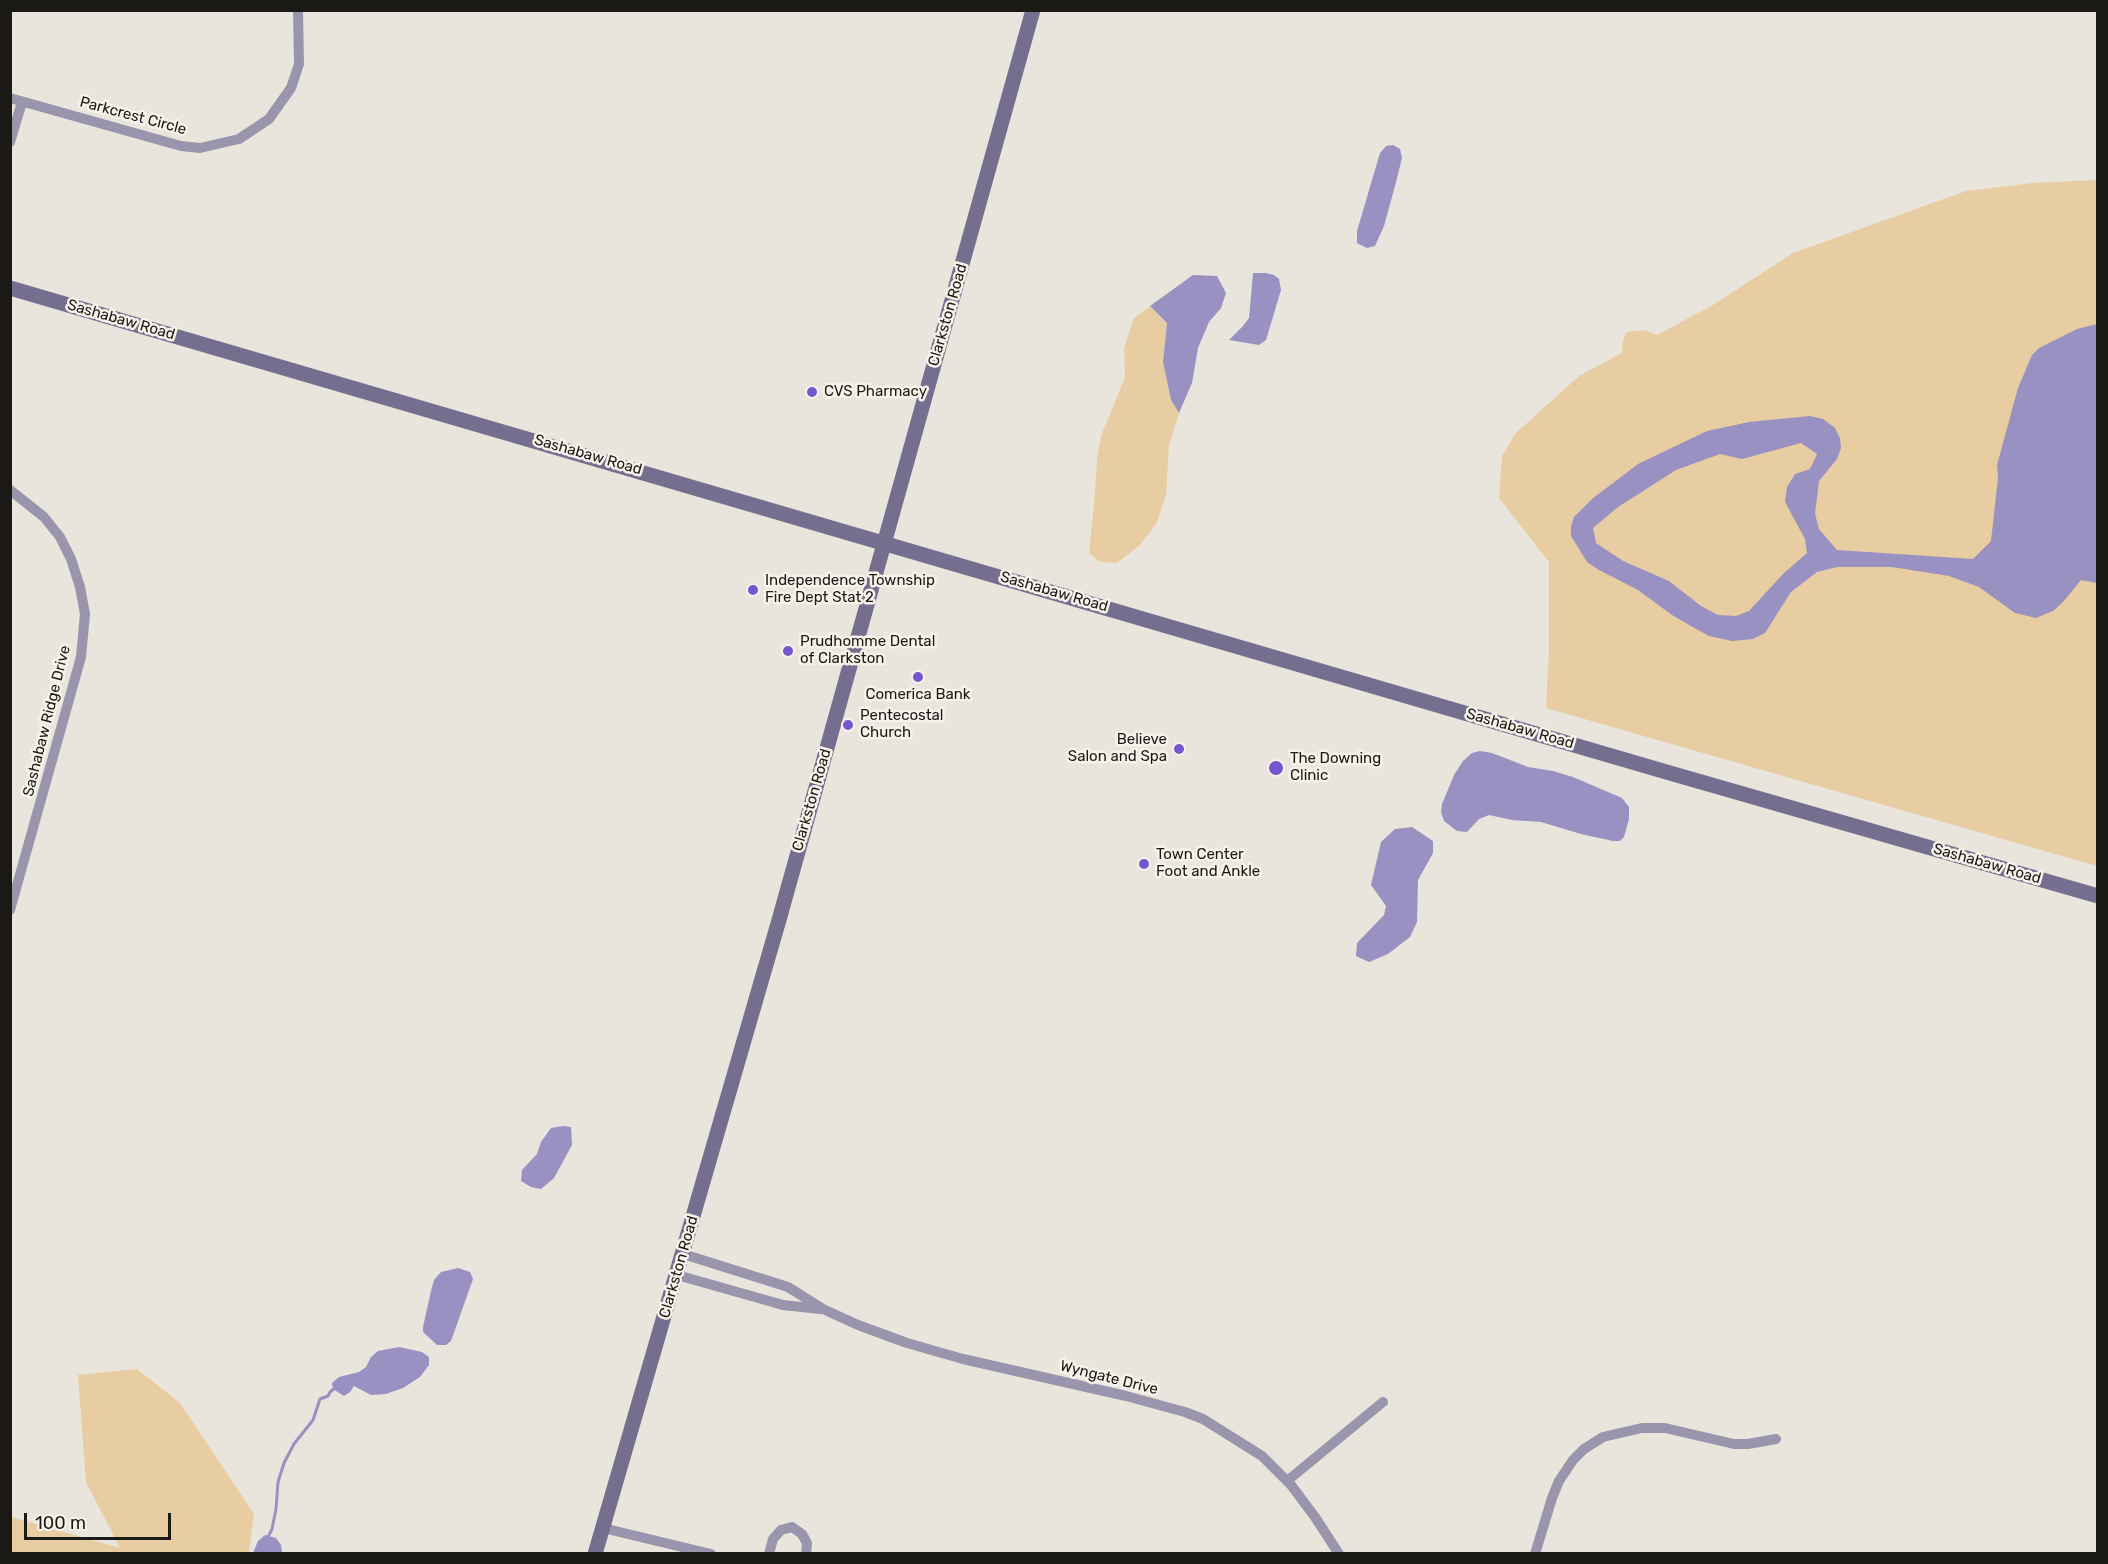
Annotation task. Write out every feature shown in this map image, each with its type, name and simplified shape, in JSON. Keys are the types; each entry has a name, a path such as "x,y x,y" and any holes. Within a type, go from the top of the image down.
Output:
{"main road":[{"name":"Clarkston Road","path":"595,1554 886,543 1033,10"},
{"name":"Sashabaw Road","path":"10,288 2097,896"}],"street":[{"name":"Parkcrest Circle","path":"10,98 182,146 200,148 238,139 268,119 291,88 299,64 298,10"},
{"path":"10,142 22,102"},
{"name":"Sashabaw Ridge Drive","path":"10,490 44,517 60,537 71,559 80,586 85,614 81,657 10,910"},
{"name":"Wyngate Drive","path":"683,1254 788,1287 823,1309 858,1325 934,1351 1185,1412 1239,1440 1262,1456 1287,1481 1315,1516 1339,1554"},
{"name":"Wyngate Drive","path":"677,1275 783,1305 823,1309"},
{"path":"1287,1481 1383,1402"},
{"path":"1535,1554 1559,1481 1573,1460 1584,1449 1603,1437 1642,1428 1665,1428 1734,1444 1776,1439"},
{"path":"769,1554 772,1539 781,1530 792,1527 802,1534 807,1543 806,1554"},
{"path":"603,1528 711,1554"}],"shaded area":[{"path":"1393,145 1400,149 1402,158 1395,186 1384,226 1375,246 1367,248 1357,243 1357,231 1380,153 1386,146"},
{"path":"2097,180 2097,866 1546,708 1549,652 1549,562 1499,498 1502,456 1516,433 1579,376 1622,353 1623,340 1627,332 1645,330 1657,335 1713,305 1793,253 1966,191 2033,183"},
{"path":"1253,273 1274,275 1279,279 1281,290 1266,340 1259,345 1229,340 1249,318"},
{"path":"1193,275 1217,276 1226,293 1221,308 1209,322 1198,348 1192,383 1179,413 1171,400 1163,362 1167,323 1150,306"},
{"path":"1150,306 1167,323 1163,362 1171,400 1179,413 1169,445 1166,496 1156,524 1140,545 1117,563 1100,562 1089,553 1101,436 1125,377 1124,348 1134,318"},
{"path":"2097,324 2097,583 2081,580 2053,611 2036,618 2015,613 1979,587 1949,576 1892,567 1837,567 1817,572 1791,592 1765,633 1753,639 1732,641 1709,636 1672,615 1638,590 1599,570 1587,562 1571,536 1574,517 1592,499 1638,464 1707,431 1749,422 1810,416 1823,419 1835,428 1840,438 1841,448 1837,459 1819,481 1815,514 1819,529 1837,550 1973,559 1991,541 1998,478 1997,465 2018,388 2032,355 2039,348 2077,329","holes":["1801,443 1817,454 1810,469 1795,474 1787,487 1785,502 1805,539 1807,553 1784,573 1749,611 1736,616 1718,615 1701,606 1669,581 1623,561 1596,543 1593,528 1618,507 1676,470 1720,454 1742,459"]},
{"path":"1480,751 1492,753 1528,767 1573,777 1622,798 1629,807 1629,819 1624,837 1620,841 1613,841 1541,822 1512,820 1489,815 1479,819 1467,832 1457,831 1444,821 1441,812 1442,804 1454,775 1463,761 1472,753"},
{"path":"1412,827 1433,841 1433,853 1418,880 1417,922 1410,937 1388,954 1369,962 1356,956 1357,943 1384,915 1386,906 1371,885 1381,842 1395,829"},
{"path":"571,1127 572,1145 554,1178 541,1189 531,1187 521,1181 522,1170 537,1154 541,1142 551,1128"},
{"path":"458,1268 470,1272 473,1279 451,1341 446,1345 437,1345 423,1332 434,1280 441,1272"},
{"path":"399,1347 422,1352 429,1357 429,1365 420,1377 403,1388 386,1394 371,1395 354,1386 344,1396 333,1389 332,1383 339,1377 359,1372 366,1367 371,1357 378,1351"},
{"path":"137,1369 180,1403 254,1514 249,1553 11,1553 11,1517 120,1548 86,1482 78,1375"},
{"path":"265,1535 276,1538 281,1545 282,1553 253,1553 258,1541"}],"waterway":[{"path":"268,1537 272,1529 278,1482 284,1463 294,1444 313,1420 320,1399 328,1396 335,1388"}],"place":[{"name":"CVS Pharmacy","path":"812,392"},
{"name":"Independence Township Fire Dept Stat 2","path":"753,590"},
{"name":"Prudhomme Dental of Clarkston","path":"788,651"},
{"name":"Comerica Bank","path":"918,677"},
{"name":"Pentecostal Church","path":"848,725"},
{"name":"Believe Salon and Spa","path":"1179,749"},
{"name":"The Downing Clinic","path":"1276,768"},
{"name":"Town Center Foot and Ankle","path":"1144,864"}]}
